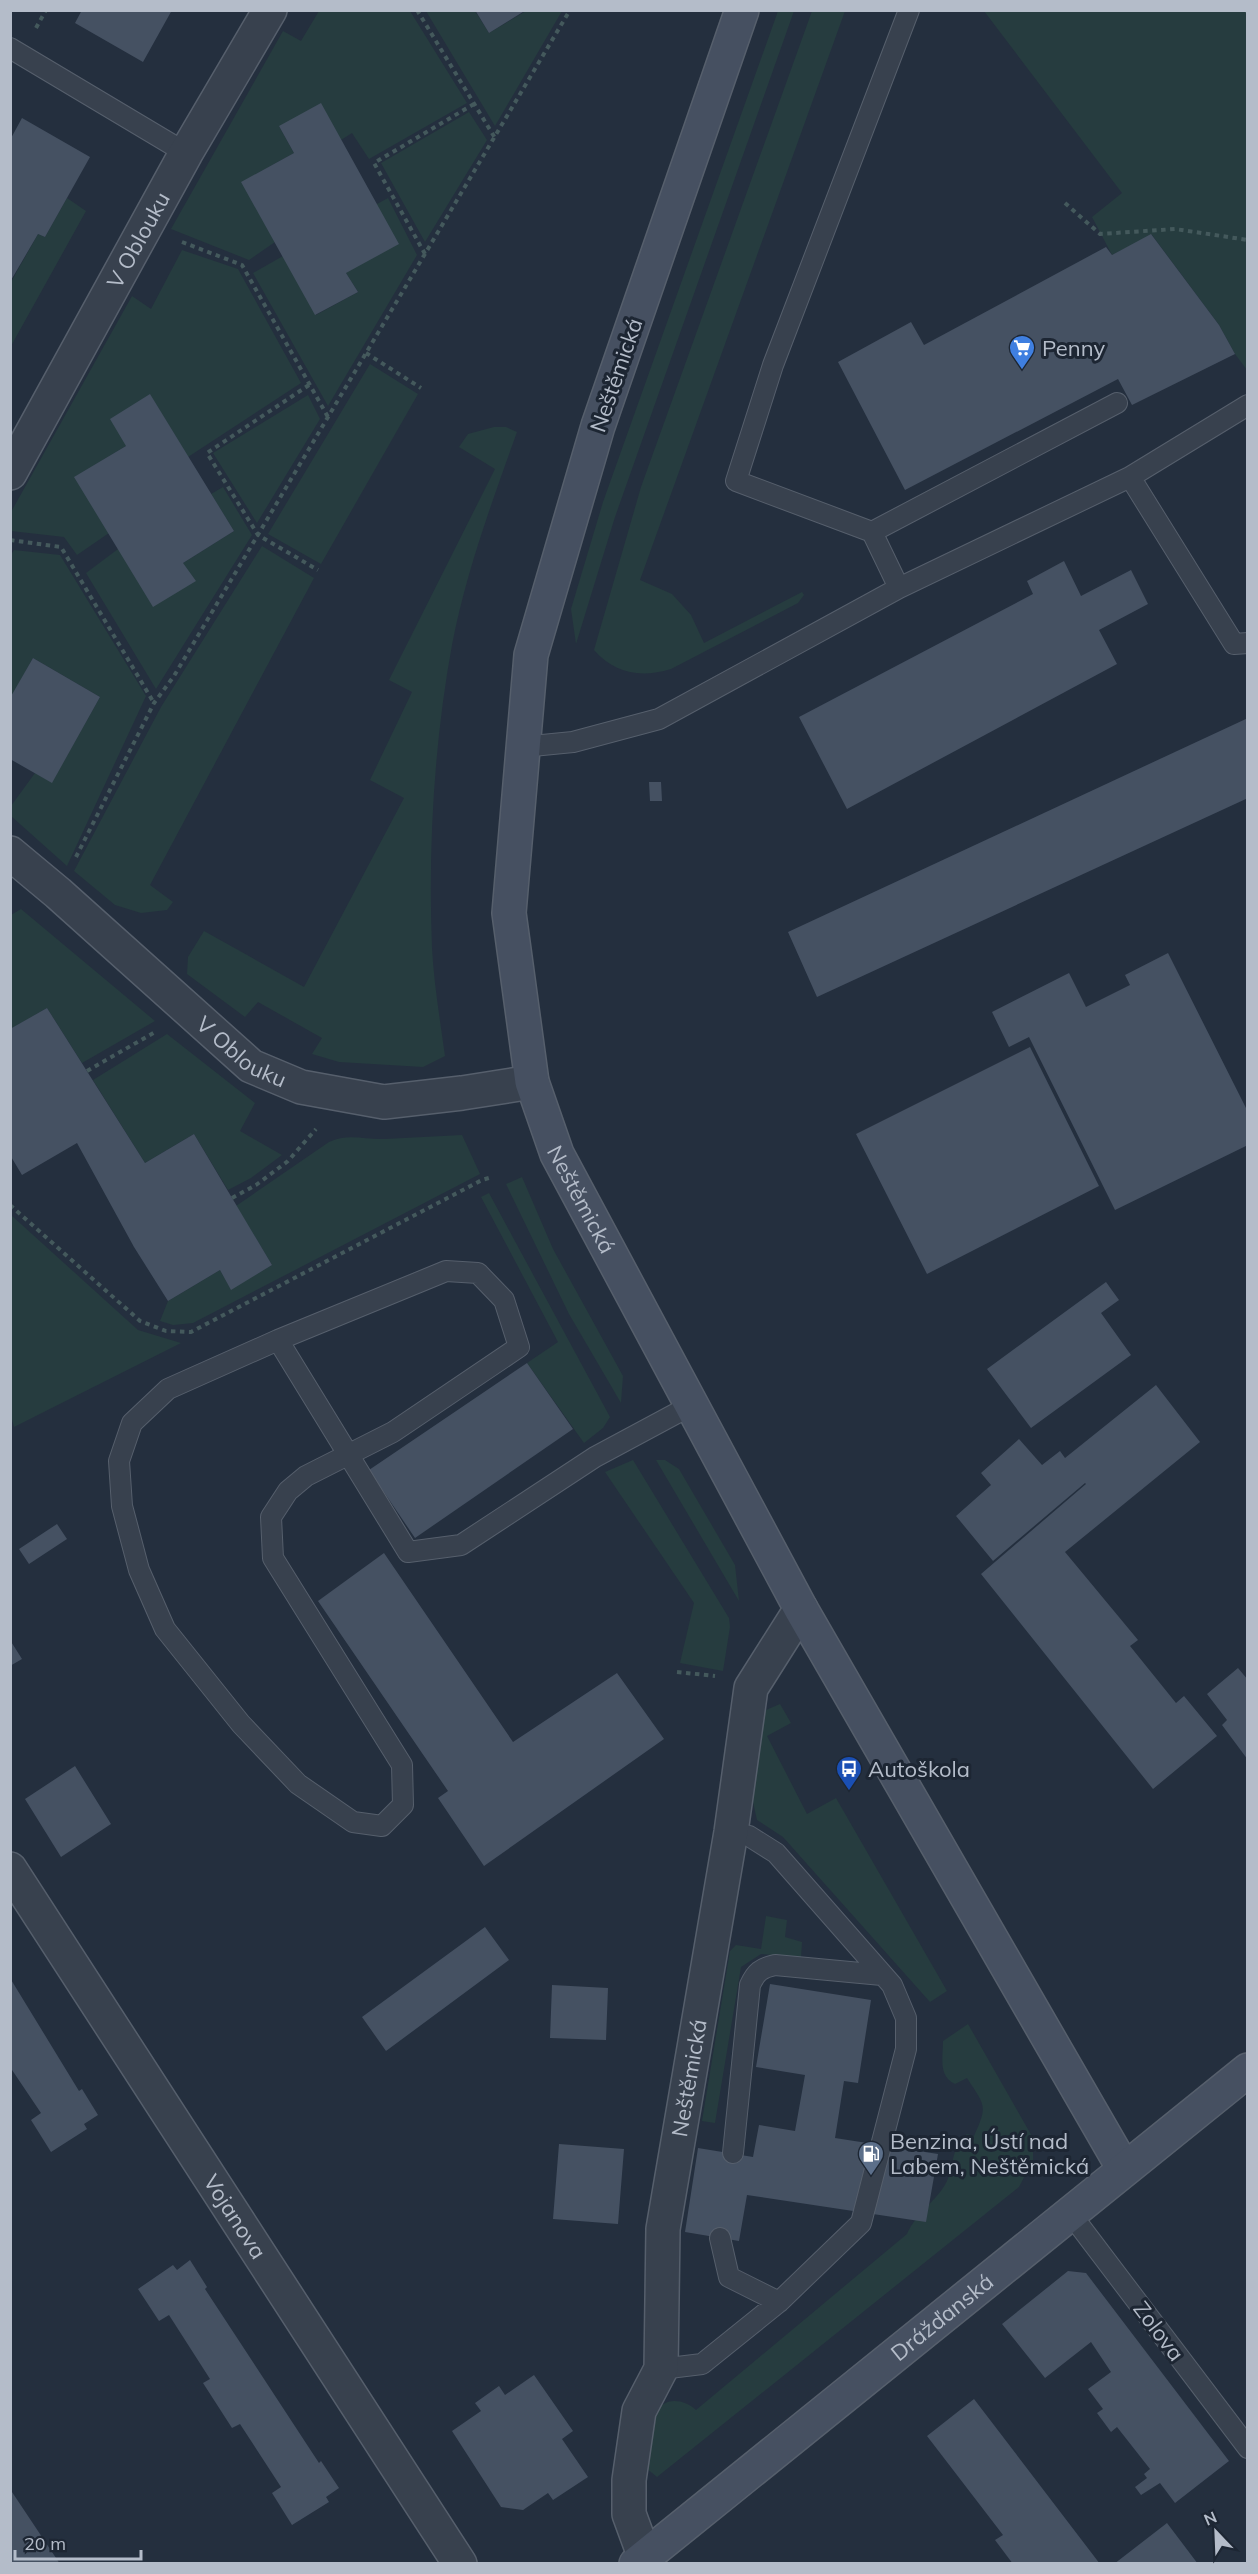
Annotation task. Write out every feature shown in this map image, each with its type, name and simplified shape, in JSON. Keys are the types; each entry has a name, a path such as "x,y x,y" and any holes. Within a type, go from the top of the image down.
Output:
{"street":[{"name":"V Oblouku","path":"10,473 186,153 270,10"},
{"name":"Neštěmická","path":"742,10 598,426 531,655 508,913 532,1082 557,1155 690,1406 801,1609 1124,2169"},
{"name":"V Oblouku","path":"10,853 58,893 250,1066 301,1087 384,1102 532,1082"},
{"name":"Neštěmická","path":"640,2559 629,2514 629,2480 639,2411 661,2369 663,2229 731,1832 751,1688 801,1609"},
{"name":"Vojanova","path":"10,1869 460,2564"},
{"name":"Drážďanská","path":"640,2559 1248,2070"}],"lane":[{"path":"899,588 872,532 736,481 774,365 909,10"},
{"path":"10,48 186,153"},
{"path":"872,532 1117,402"},
{"path":"522,747 573,742 659,719 899,588 1130,477 1248,405"},
{"path":"1130,477 1234,644 1248,643"},
{"path":"446,1271 478,1274 504,1300 519,1347 393,1432 348,1454 306,1476 288,1491 271,1517 273,1558 402,1765 403,1805 382,1826 353,1821 298,1784 241,1724 165,1629 139,1570 122,1506 119,1461 132,1423 168,1389 278,1340 446,1271"},
{"path":"278,1340 408,1552 461,1545 595,1457 690,1406"},
{"path":"661,2369 702,2364 779,2302 861,2223 906,2049 906,2018 892,1985 776,1852 749,1836 731,1832"},
{"path":"733,2153 750,1985 755,1973 765,1967 775,1965 882,1975"},
{"name":"Zolova","path":"1070,2213 1248,2448"},
{"path":"720,2238 729,2277 779,2302"}],"path":[{"path":"417,10 495,138"},
{"path":"58,893 154,703 174,676 570,10"},
{"path":"425,254 374,163 474,104"},
{"path":"1065,203 1100,234 1175,229 1248,240"},
{"path":"145,228 242,265 328,417"},
{"path":"366,353 421,388"},
{"path":"309,384 207,453 258,535 318,570"},
{"path":"10,540 61,548 154,703"},
{"path":"87,1071 162,1028"},
{"path":"232,1198 256,1185 288,1161 320,1123 331,1092"},
{"path":"10,1205 140,1321 166,1331 191,1332 482,1180 492,1178"},
{"path":"677,1672 722,1677"}],"green space":[{"path":"319,11 410,11 467,103 369,159 352,133 341,140 279,126 294,153 242,182 275,242 249,260 171,229 283,31 301,41"},
{"path":"426,11 475,11 489,33 526,11 562,11 495,126"},
{"path":"778,11 794,11 615,517 576,644 571,609 603,502"},
{"path":"812,11 845,11 640,580 672,594 691,615 704,643 802,592 804,595 798,603 671,669 649,673 629,672 611,664 594,650 641,487"},
{"path":"984,11 1247,11 1247,370 1219,325 1152,235 1112,255 1092,217 1122,193"},
{"path":"469,112 487,140 425,242 381,163"},
{"path":"67,198 86,211 11,346 11,282 38,234 45,237"},
{"path":"388,198 417,255 328,406 253,273 283,256 316,315 358,292 346,273 377,204"},
{"path":"182,250 238,269 301,383 188,457 150,395 126,446 75,477 109,533 77,555 64,537 11,531 11,512 132,296 151,309"},
{"path":"370,364 418,394 321,564 268,534"},
{"path":"308,395 320,419 257,523 213,453"},
{"path":"494,427 506,427 517,432 480,537 458,618 446,682 434,796 431,872 432,948 445,1056 423,1067 339,1062 312,1054 322,1038 258,1002 245,1017 187,974 188,957 204,931 304,987 404,798 370,780 412,692 389,680 495,469 459,447 468,434"},
{"path":"223,487 252,535 156,689 86,573 118,549 183,563 234,531 211,494"},
{"path":"262,546 314,578 150,885 173,902 167,910 141,913 115,905 74,871 161,707"},
{"path":"14,550 60,555 146,696 67,866 11,816 11,806 35,773 52,782 100,697 33,658 11,698 11,555"},
{"path":"21,909 155,1021 82,1063 47,1008 11,1029 11,915"},
{"path":"167,1034 255,1103 240,1131 282,1155 251,1178 228,1190 194,1134 145,1163 93,1080"},
{"path":"462,1135 480,1174 193,1323 173,1325 160,1321 168,1301 220,1270 231,1289 272,1265 236,1206 329,1142 350,1137 385,1139"},
{"path":"522,1177 553,1249 623,1376 621,1403 569,1314 506,1184"},
{"path":"489,1193 610,1417 603,1428 584,1443 527,1363 558,1342 481,1197"},
{"path":"11,1215 138,1330 181,1343 14,1427 10,1412"},
{"path":"633,1460 729,1618 730,1627 723,1671 680,1663 694,1603 605,1472"},
{"path":"656,1460 665,1460 679,1469 735,1565 739,1601"},
{"path":"780,1704 791,1723 767,1736 807,1814 836,1798 947,1991 930,2002 783,1837 757,1820 753,1802 760,1722 766,1710"},
{"path":"766,1916 787,1920 785,1937 802,1942 801,1958 761,1954 741,1967 715,2123 702,2121 730,1951 736,1945 761,1949"},
{"path":"968,2024 1033,2138 1033,2160 1019,2187 657,2477 646,2468 653,2422 662,2405 679,2401 696,2410 907,2234 943,2188 959,2143 967,2134 974,2136 983,2111 981,2100 967,2078 955,2084 946,2076 943,2066 943,2041"}],"building":[{"path":"82,10 172,10 143,62 75,23"},
{"path":"475,10 526,10 489,33"},
{"path":"321,103 399,244 346,273 358,292 315,315 241,182 294,153 279,126"},
{"path":"22,118 90,157 45,237 38,234 10,282 10,140"},
{"name":"Penny","path":"1151,234 1219,325 1235,354 1132,405 1118,379 905,490 838,362 911,322 924,345 1106,247 1112,255"},
{"path":"150,394 234,531 183,563 196,581 153,607 74,477 126,446 110,419"},
{"path":"1064,561 1081,596 1131,570 1148,604 1099,630 1117,664 847,809 799,717 1033,594 1027,581"},
{"path":"33,658 100,697 52,783 10,759 10,698"},
{"path":"1248,718 1248,798 817,997 788,932"},
{"path":"649,782 661,782 662,801 650,801"},
{"path":"1168,953 1248,1112 1248,1145 1115,1210 1029,1037 1009,1047 992,1012 1069,973 1086,1007 1130,985 1125,975"},
{"path":"47,1008 145,1163 194,1134 272,1265 231,1290 220,1270 168,1301 134,1247 77,1143 22,1175 10,1155 10,1029"},
{"path":"1030,1047 1099,1186 927,1274 856,1134"},
{"path":"1106,1282 1119,1300 1101,1313 1131,1355 1031,1428 987,1369"},
{"path":"527,1363 573,1429 415,1538 369,1470"},
{"path":"1156,1385 1200,1442 1065,1552 1138,1640 1130,1646 1176,1703 1184,1696 1217,1736 1153,1789 981,1574 1086,1484 993,1561 956,1516 991,1485 981,1473 1019,1439 1042,1465 1060,1451 1065,1458"},
{"path":"57,1524 67,1539 29,1564 19,1549"},
{"path":"384,1553 513,1742 617,1673 664,1739 484,1866 438,1798 448,1791 318,1601"},
{"path":"10,1640 22,1659 10,1666"},
{"path":"1238,1668 1248,1680 1248,1760 1222,1725 1227,1720 1207,1694"},
{"path":"75,1766 111,1824 61,1857 25,1799"},
{"path":"485,1927 509,1960 386,2051 362,2017"},
{"path":"10,1978 79,2091 82,2089 98,2115 84,2124 87,2129 51,2152 31,2120 41,2113 10,2067"},
{"path":"770,1984 871,2000 858,2083 844,2081 835,2138 938,2154 926,2222 747,2195 739,2241 685,2232 698,2148 753,2157 759,2125 795,2131 805,2075 756,2067"},
{"path":"552,1985 608,1988 606,2040 550,2038"},
{"path":"559,2144 624,2149 618,2224 553,2219"},
{"path":"190,2260 207,2287 205,2289 319,2463 321,2461 339,2488 326,2497 329,2502 292,2525 272,2493 281,2487 240,2424 232,2428 203,2383 210,2379 169,2315 159,2321 138,2289 173,2265 177,2270"},
{"path":"1068,2271 1086,2273 1229,2461 1175,2503 1160,2483 1141,2495 1135,2487 1147,2478 1144,2474 1150,2469 1117,2427 1111,2432 1097,2413 1103,2409 1088,2389 1111,2372 1091,2342 1045,2378 1002,2324"},
{"path":"534,2375 573,2431 562,2439 588,2477 553,2500 548,2493 523,2510 501,2507 452,2431 481,2411 475,2403 499,2386 505,2395"},
{"path":"974,2399 1100,2564 1013,2564 995,2540 1003,2535 927,2436"},
{"path":"10,2489 60,2564 10,2564"},
{"path":"1167,2523 1198,2564 1114,2564"}],"place":[{"name":"Penny","path":"1022,371"},
{"name":"Autoškola","path":"849,1792"},
{"name":"Benzina, Ústí nad Labem, Neštěmická","path":"871,2177"}]}
